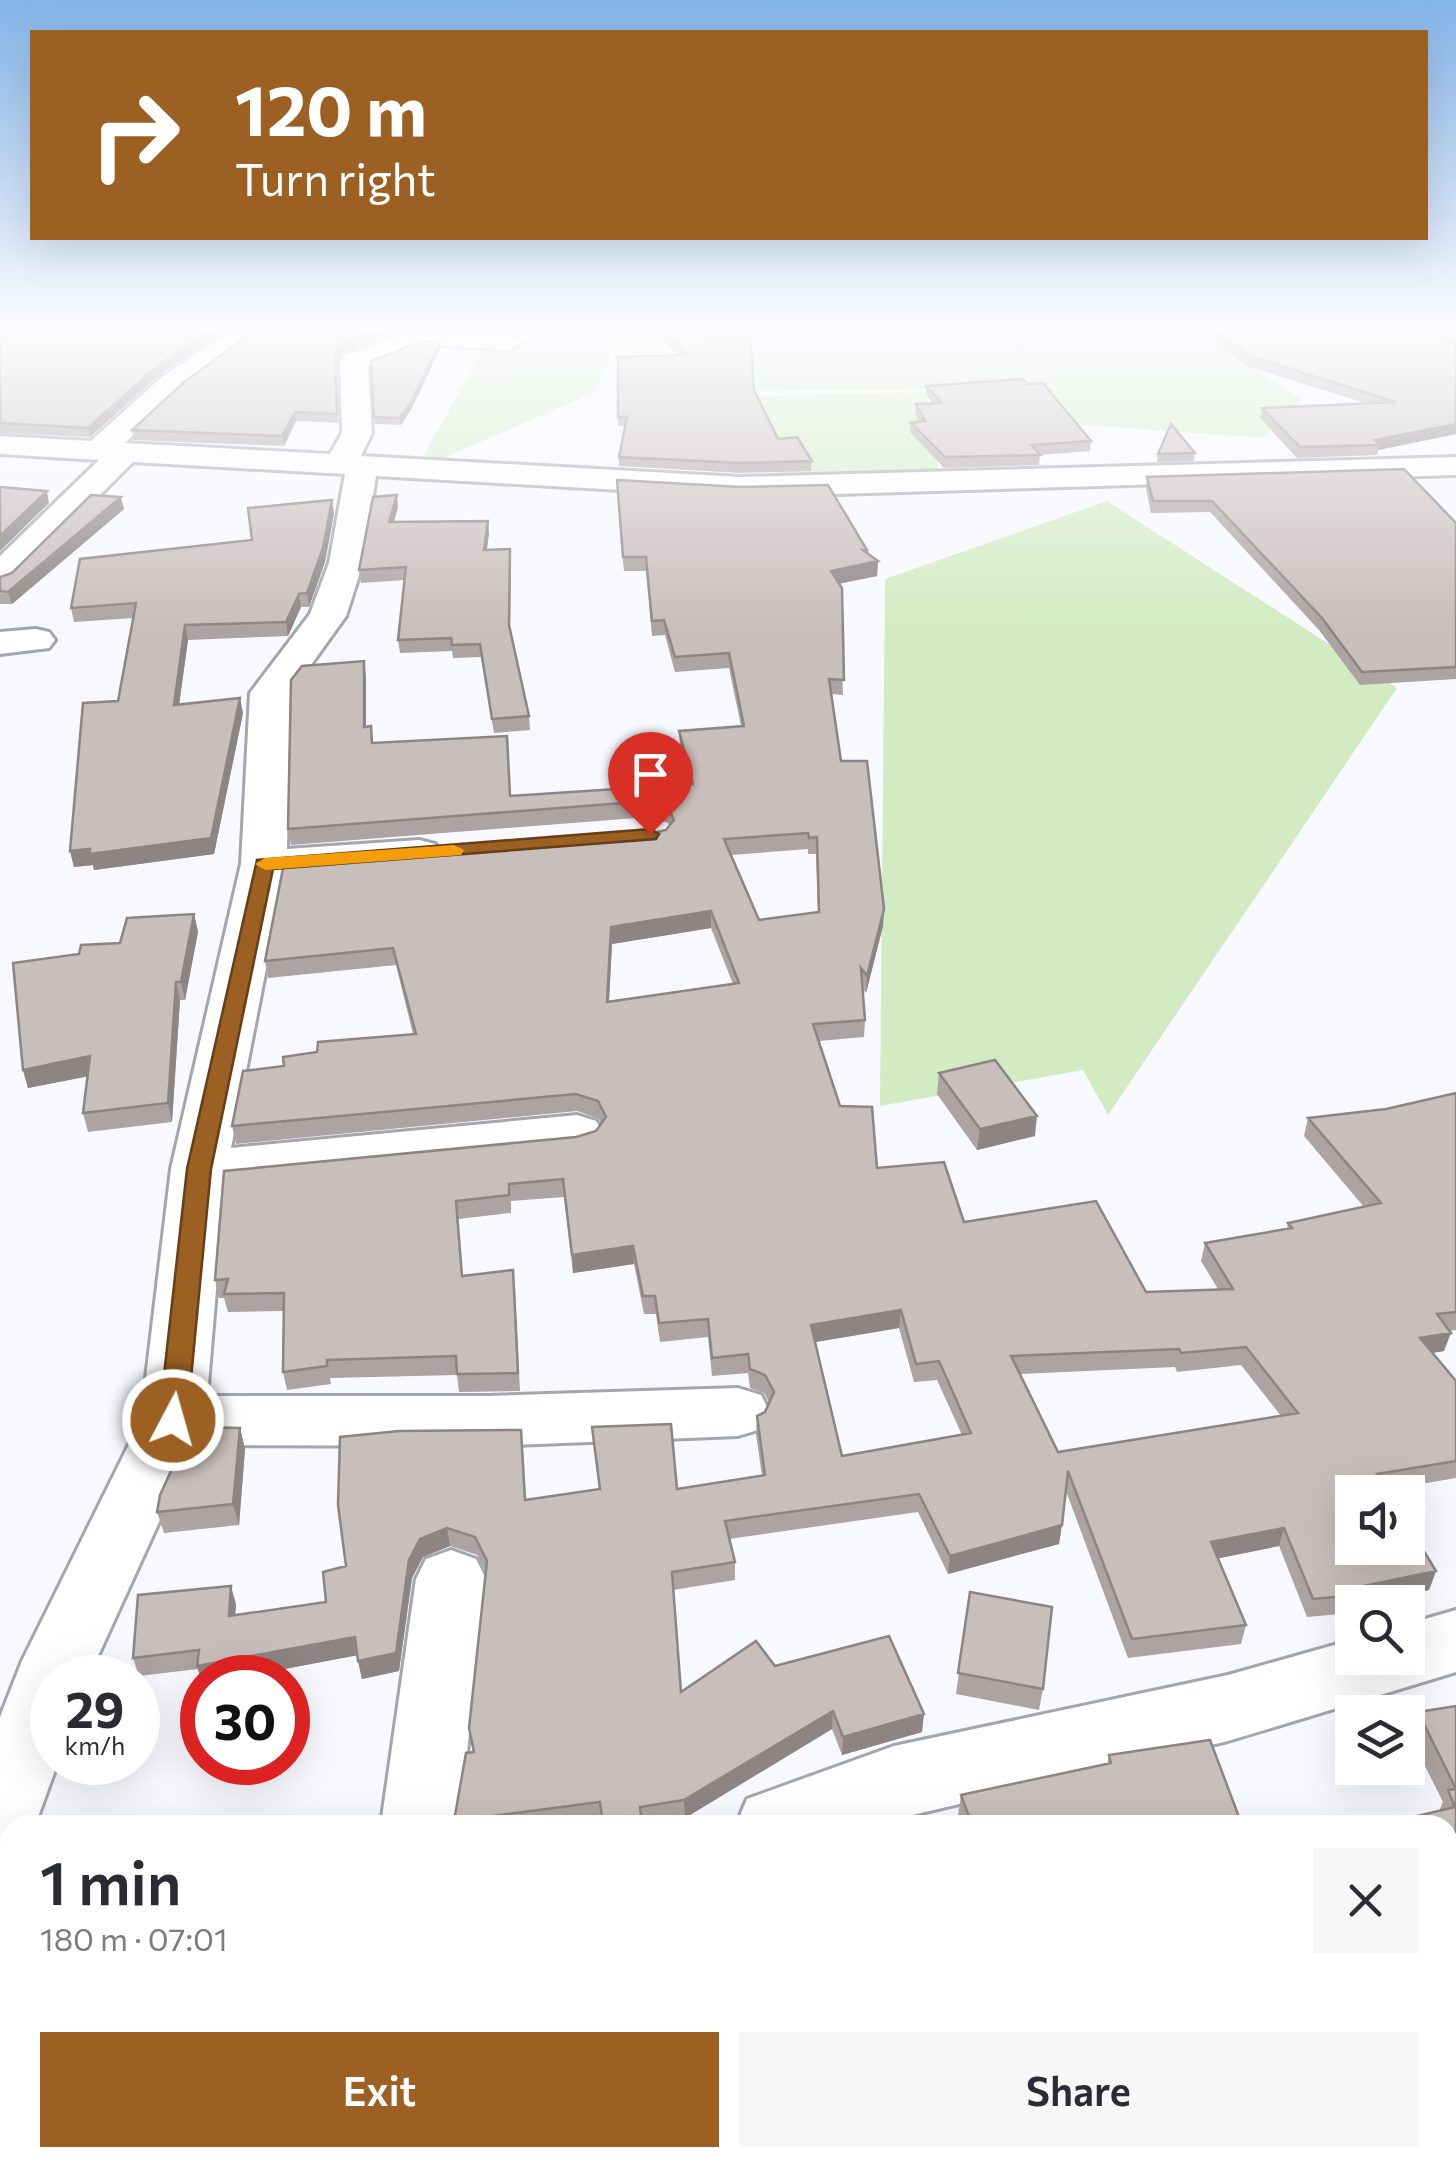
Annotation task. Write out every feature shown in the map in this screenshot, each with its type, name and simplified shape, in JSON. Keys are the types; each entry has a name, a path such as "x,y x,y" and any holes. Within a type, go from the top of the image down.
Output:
{"street":[{"path":"0,576 132,428"},
{"path":"0,1815 58,1661 173,1420 199,1169 264,864 270,693 328,616 346,563 356,428"},
{"path":"0,445 741,488 1456,466"},
{"path":"264,864 452,850"},
{"path":"199,1169 577,1133"},
{"path":"173,1420 488,1421 738,1412"},
{"path":"421,1815 451,1579"},
{"path":"1425,1650 1456,1641"},
{"path":"832,1815 902,1803 1342,1675"}],"green space":[{"path":"439,428 512,428 416,470"},
{"path":"758,428 932,428 939,476 779,476"},
{"path":"1129,428 1274,428 1264,438"},
{"path":"1107,501 1397,688 1108,1115 1083,1070 880,1106 885,579"}],"building":[{"path":"134,428 286,428 282,436"},
{"path":"625,428 773,428 778,439 797,437 812,461 741,463 619,457"},
{"path":"916,428 1080,428 1091,441 1032,445 1040,455 945,457"},
{"path":"1169,428 1174,428 1195,453 1158,454"},
{"path":"1282,428 1435,428 1375,440 1379,445 1300,447"},
{"path":"1404,469 1456,523 1456,667 1362,672 1322,618 1212,501 1153,501 1147,477"},
{"path":"617,480 741,487 828,485 867,550 863,550 878,561 831,571 842,588 844,680 829,679 841,761 867,761 884,909 867,976 861,968 865,1020 813,1024 840,1106 872,1107 877,1168 944,1162 964,1222 1096,1201 1146,1292 1233,1289 1205,1243 1292,1228 1288,1223 1381,1203 1308,1118 1386,1109 1456,1093 1456,1312 1437,1314 1451,1333 1420,1338 1456,1381 1456,1461 1378,1475 1335,1475 1335,1565 1425,1565 1425,1553 1436,1571 1369,1585 1335,1585 1335,1597 1313,1599 1284,1528 1211,1542 1246,1625 1132,1639 1068,1471 1062,1525 950,1556 919,1494 725,1521 735,1562 672,1572 681,1692 756,1641 775,1666 889,1636 924,1714 843,1737 833,1711 684,1800 640,1807 641,1815 602,1815 600,1802 500,1815 455,1815 466,1753 474,1752 469,1728 487,1561 475,1537 447,1528 420,1539 409,1560 396,1653 358,1661 355,1637 257,1655 198,1655 199,1650 133,1655 138,1595 231,1586 229,1616 326,1602 323,1572 346,1566 338,1505 340,1437 399,1431 521,1430 525,1500 600,1489 592,1427 671,1424 677,1489 765,1475 757,1416 765,1412 774,1392 765,1375 750,1369 748,1354 712,1358 708,1319 659,1323 655,1296 643,1296 633,1246 572,1255 563,1179 509,1184 509,1195 456,1201 462,1276 513,1270 518,1373 457,1374 456,1356 327,1360 327,1366 283,1372 284,1293 224,1294 228,1279 215,1280 224,1171 576,1137 596,1131 606,1117 598,1101 576,1094 232,1126 243,1071 284,1066 283,1057 317,1052 318,1042 416,1034 393,948 265,961 284,863 649,834 666,830 674,820 668,807 648,801 288,829 291,680 302,666 364,661 364,727 371,726 372,743 507,736 510,796 693,784 679,731 744,726 729,653 675,657 664,620 652,621 646,557 623,557","holes":["808,833 809,838 817,837 819,912 759,920 724,839","711,911 739,983 607,1002 611,927","901,1310 916,1364 939,1361 971,1433 842,1456 811,1325","1246,1347 1298,1413 1058,1452 1011,1356 1179,1349 1181,1353"]},
{"path":"0,487 47,491 0,536"},
{"path":"91,495 121,497 8,592 0,591 0,577 12,573"},
{"path":"397,495 389,522 488,521 484,550 510,549 509,625 529,716 492,719 480,644 452,645 451,638 398,640 406,567 359,570 373,497"},
{"path":"332,500 323,548 307,593 299,594 286,622 185,625 174,705 240,698 211,838 90,854 90,849 70,851 83,703 118,701 136,603 71,608 80,559 252,540 248,508"},
{"path":"194,914 181,982 176,982 168,1103 83,1113 90,1056 23,1070 13,963 79,954 81,945 120,943 127,918"},
{"path":"995,1060 1037,1116 980,1129 939,1073"},
{"path":"191,1427 240,1428 233,1504 157,1512 160,1495"},
{"path":"970,1592 1052,1607 1043,1689 958,1673"},
{"path":"1456,1706 1456,1789 1425,1726 1425,1711"},
{"path":"1210,1740 1238,1815 968,1815 961,1795 1111,1763 1109,1755"},
{"path":"1456,1789 1456,1815 1422,1815 1455,1807 1448,1790"}],"slow traffic":[{"path":"265,864 454,850"}],"route":[{"path":"173,1420 199,1169 264,864 650,834"}]}
